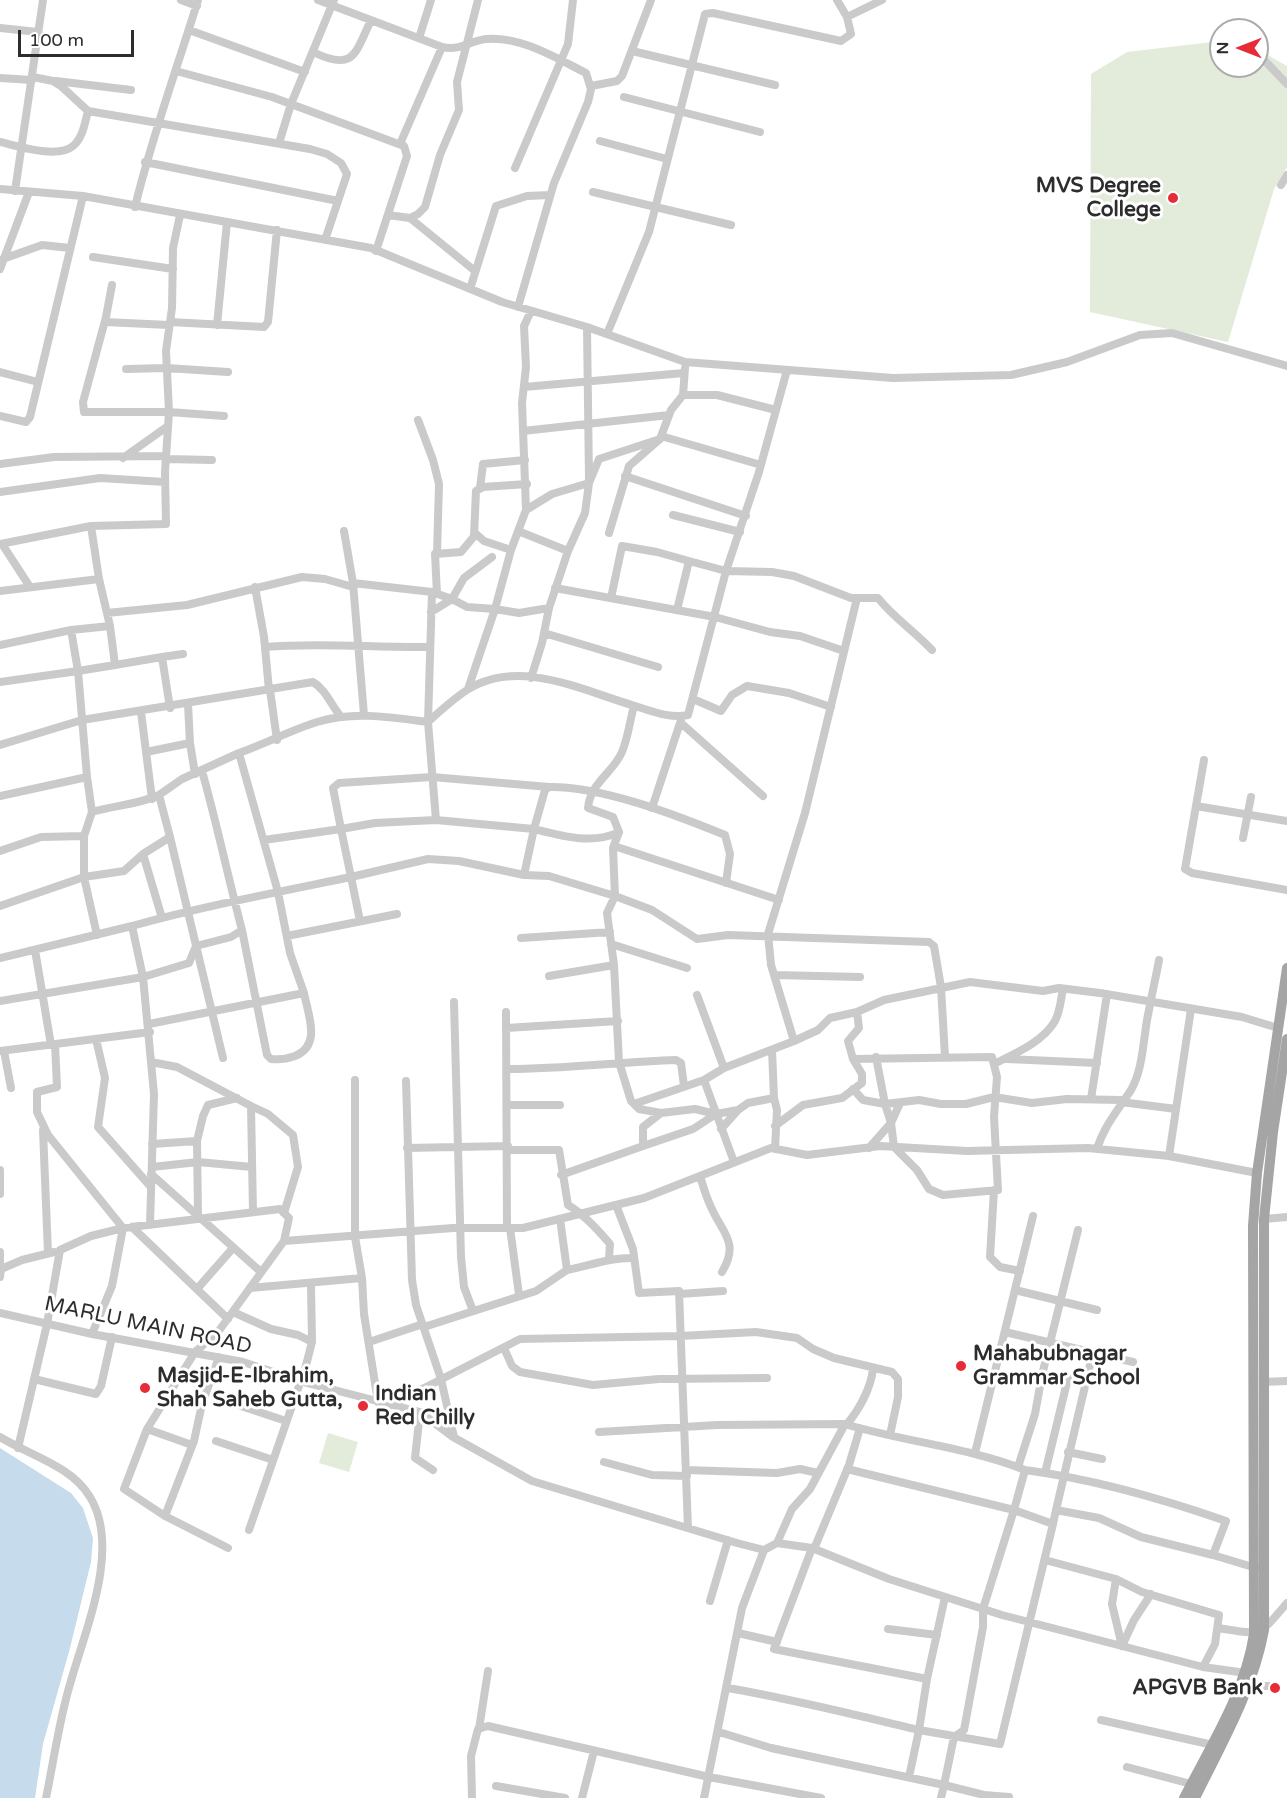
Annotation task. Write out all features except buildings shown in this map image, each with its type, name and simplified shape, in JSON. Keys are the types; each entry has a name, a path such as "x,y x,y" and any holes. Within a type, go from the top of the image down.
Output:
{"main road":[{"path":"1184,1798 1213,1745 1246,1673 1259,1632 1256,1568 1253,1226 1257,1173 1287,968"},
{"path":"1195,1798 1256,1670 1259,1632 1264,1382 1264,1219 1273,1132 1287,1039"}],"street":[{"path":"15,191 43,0"},
{"path":"135,207 158,122 197,3 181,0"},
{"path":"318,0 333,3 442,47 453,49 483,39 514,41 586,73 591,86 578,129 550,195 518,306"},
{"path":"419,38 431,0"},
{"path":"410,218 425,207 440,155 456,121 459,103 458,82 478,0"},
{"path":"515,168 567,44 573,0"},
{"path":"591,86 617,81 622,76 651,0"},
{"path":"607,334 649,232 703,18 709,13 841,41 851,34 847,17 837,0"},
{"path":"847,17 882,0"},
{"path":"279,143 291,104 333,3"},
{"path":"313,52 337,62 347,60 356,51 371,20"},
{"path":"0,28 39,32"},
{"path":"189,30 305,72"},
{"path":"400,144 442,47"},
{"path":"632,51 775,85"},
{"path":"1269,65 1287,84"},
{"path":"176,71 291,104 400,144 407,150 376,250"},
{"path":"0,78 32,79 131,90"},
{"path":"53,81 71,93 88,111 279,143 327,154 341,163 347,174 325,240"},
{"path":"624,98 760,132"},
{"path":"0,142 54,151 74,145 81,134 88,111"},
{"path":"600,141 667,159"},
{"path":"146,162 338,201"},
{"path":"1281,185 1287,175"},
{"path":"0,189 83,196 376,250 470,289 531,311 587,327 685,363 893,378 1011,375 1067,362 1132,337 1160,332 1172,333 1287,366"},
{"path":"1,263 29,192"},
{"path":"593,192 731,225"},
{"path":"470,289 496,206 527,196 550,195"},
{"path":"0,416 29,421 83,196"},
{"path":"30,587 1,544 91,526 166,524 165,482 169,412 166,368 173,248 180,214"},
{"path":"388,215 410,218 475,271"},
{"path":"218,325 227,222"},
{"path":"105,322 266,325 277,230"},
{"path":"1,263 42,245 70,248"},
{"path":"93,257 172,269"},
{"path":"112,285 105,322 83,402 84,412 169,412 224,416"},
{"path":"468,689 495,609 511,550 526,510 527,484 523,431 524,326 531,311"},
{"path":"531,678 567,551 585,513 589,483 587,327"},
{"path":"609,533 629,466 661,437 669,415 683,396 685,363"},
{"path":"126,369 166,368 228,372"},
{"path":"652,808 682,719 688,715 693,699 726,571 746,516 787,370"},
{"path":"0,372 38,382"},
{"path":"524,387 684,373"},
{"path":"683,396 717,394 776,410"},
{"path":"523,431 669,415"},
{"path":"418,420 434,460 439,484 437,554 431,612 428,722 436,820"},
{"path":"123,458 168,426"},
{"path":"589,483 599,459 661,437 761,465"},
{"path":"0,464 54,457 212,460"},
{"path":"437,554 461,552 474,536 475,497 480,488 483,464 525,460"},
{"path":"625,476 746,516"},
{"path":"0,492 100,478 165,482"},
{"path":"526,510 552,494 589,483"},
{"path":"480,488 527,484"},
{"path":"673,515 740,532"},
{"path":"91,526 115,665"},
{"path":"344,531 353,585 364,715"},
{"path":"518,531 567,551"},
{"path":"474,536 476,534 484,541 511,550"},
{"path":"611,598 622,546 657,552 726,571 772,572 794,576 857,598 878,598 894,618 914,631 932,650"},
{"path":"431,612 452,599 464,578 492,557"},
{"path":"677,610 689,561"},
{"path":"107,613 187,605 302,577 353,585 434,593 467,607 519,613 549,608"},
{"path":"0,591 99,579"},
{"path":"255,587 277,740"},
{"path":"555,588 715,617 770,632 800,636 844,651"},
{"path":"794,1041 774,975 768,937 805,813 857,598"},
{"path":"0,645 71,630 110,626"},
{"path":"71,630 78,671 92,812 84,836 84,877 97,935"},
{"path":"544,633 658,667"},
{"path":"265,646 308,643 358,647 430,647"},
{"path":"0,682 183,654"},
{"path":"162,657 170,708"},
{"path":"92,812 119,804 138,805 156,797 182,779 316,722 364,715 428,722 468,689 508,675 573,684 634,706 682,719 763,796"},
{"path":"0,745 82,720 170,708 243,692 313,682 323,689 329,702 341,717"},
{"path":"693,699 721,711 732,696 747,686 789,693 831,707"},
{"path":"188,704 190,743 242,930 267,1055 271,1059 287,1059 303,1053 312,1037 304,993 240,753"},
{"path":"634,706 622,752 592,793 588,808 613,817 619,832 614,846 615,896 607,913 614,965 620,1062 643,1127 643,1146"},
{"path":"141,712 146,752 156,797 170,837 224,1058"},
{"path":"146,752 190,743"},
{"path":"1204,759 1184,864 1187,872 1287,890"},
{"path":"0,796 87,777"},
{"path":"360,921 332,795 334,785 432,777 592,793 652,808 725,835 730,854 726,883"},
{"path":"524,875 545,790 549,787"},
{"path":"1243,838 1251,797"},
{"path":"1196,806 1287,821"},
{"path":"264,840 375,823 436,820 534,829 591,840 605,839 619,832"},
{"path":"0,851 41,837 84,836"},
{"path":"0,906 84,877 124,871 143,854 170,837"},
{"path":"614,846 779,900"},
{"path":"143,854 162,918"},
{"path":"0,958 188,910 428,859 459,861 524,875 549,876 615,896 652,910 697,939 728,935 929,942 934,946 941,987 945,1057"},
{"path":"287,936 396,914"},
{"path":"132,926 143,977 152,1062 150,1225"},
{"path":"196,946 231,937 242,930"},
{"path":"521,938 610,932"},
{"path":"611,944 687,968"},
{"path":"0,1000 143,977 189,963 196,946"},
{"path":"35,950 53,1044 57,1087 37,1092 37,1112 48,1135 127,1228 230,1315 312,1342"},
{"path":"1097,1149 1102,1130 1116,1114 1121,1101 1131,1090 1140,1061 1159,960"},
{"path":"549,976 614,965"},
{"path":"774,975 860,977"},
{"path":"637,1106 704,1080 724,1068 794,1041 818,1030 830,1018 857,1012 884,1000 970,982 1042,991 1063,989 1107,994 1242,1017 1278,1028"},
{"path":"994,1064 1046,1033 1055,1022 1063,989"},
{"path":"10,1088 2,1051 96,1039 212,1011 304,993"},
{"path":"1091,1099 1107,994"},
{"path":"697,995 724,1068"},
{"path":"454,1002 460,1228 464,1287 473,1311"},
{"path":"1169,1156 1191,1009"},
{"path":"506,1012 508,1228 519,1295"},
{"path":"775,1126 803,1106 842,1098 862,1083 862,1074 853,1059 848,1041 859,1028 857,1012"},
{"path":"506,1028 618,1021"},
{"path":"96,1039 105,1078 98,1127 151,1187"},
{"path":"772,1050 774,1098 777,1110 775,1149"},
{"path":"853,1059 876,1057 992,1057 997,1077 994,1097 998,1190 943,1195 929,1189 917,1170 894,1147 876,1057"},
{"path":"1004,1059 1097,1063"},
{"path":"507,1069 569,1068 620,1062 679,1061 684,1086"},
{"path":"152,1062 177,1067 268,1114 293,1135 298,1167 284,1213"},
{"path":"355,1080 355,1237 378,1401"},
{"path":"704,1080 734,1162"},
{"path":"406,1081 411,1280 423,1326 441,1379 454,1437"},
{"path":"853,1089 863,1100 885,1104 919,1100 940,1104 966,1104 994,1097 1032,1102 1091,1099 1176,1109"},
{"path":"200,1217 197,1141 202,1116 208,1105 237,1098"},
{"path":"722,1129 738,1110 748,1103 774,1098"},
{"path":"869,1148 891,1123 900,1103"},
{"path":"508,1105 560,1105"},
{"path":"251,1106 253,1212"},
{"path":"637,1106 661,1113 694,1109 716,1114"},
{"path":"561,1175 693,1129 716,1114 738,1110"},
{"path":"643,1127 661,1113"},
{"path":"43,1125 48,1252"},
{"path":"152,1144 197,1141"},
{"path":"284,1241 460,1228 523,1228 644,1198 771,1148 807,1155 894,1147 996,1151 1097,1149 1169,1156 1257,1173"},
{"path":"407,1148 559,1150 561,1175 568,1205 583,1214 587,1222 610,1244 609,1258"},
{"path":"152,1171 198,1162 252,1167"},
{"path":"0,1170 0,1194"},
{"path":"152,1171 261,1272"},
{"path":"699,1176 712,1210 727,1234 730,1246 728,1262 722,1272"},
{"path":"994,1190 990,1257 1000,1267 1020,1271"},
{"path":"616,1205 634,1258 639,1293 723,1292"},
{"path":"0,1252 0,1272 91,1236 127,1228 200,1217 280,1209 289,1218 284,1241 218,1332 195,1352 147,1429 124,1489 165,1516 228,1548"},
{"path":"975,1453 1033,1216"},
{"path":"1264,1219 1287,1217"},
{"path":"560,1219 567,1270"},
{"path":"92,1334 112,1286 127,1228"},
{"path":"941,1798 954,1737 964,1730 973,1692 983,1627 983,1609 1014,1510 1050,1341 1078,1230"},
{"path":"197,1289 233,1248"},
{"path":"18,1448 47,1324 60,1250"},
{"path":"369,1342 540,1288 567,1270 591,1266 609,1258 634,1258"},
{"path":"250,1288 311,1285 362,1278"},
{"path":"249,1530 302,1380 312,1342 311,1285"},
{"path":"1015,1290 1097,1310"},
{"path":"680,1294 681,1379 688,1528"},
{"name":"MARLU MAIN ROAD","path":"0,1313 92,1334 219,1357 420,1412 454,1437 532,1481 764,1550"},
{"path":"391,1405 520,1340 756,1332 797,1338 813,1349 834,1358 892,1372 898,1379 898,1397 890,1435"},
{"path":"1005,1332 1133,1362"},
{"path":"34,1379 96,1394 101,1386 112,1337"},
{"path":"504,1348 512,1366 520,1372 544,1378 593,1384 681,1379 768,1378"},
{"path":"728,1688 788,1698 813,1707 919,1730 1000,1744 1028,1622 1046,1560 1068,1452 1093,1352"},
{"path":"165,1516 192,1445 202,1404 219,1357"},
{"path":"777,1543 792,1509 810,1489 846,1424 858,1411 872,1378 873,1369"},
{"path":"1045,1473 1068,1378"},
{"path":"1264,1382 1287,1382"},
{"path":"229,1401 286,1421"},
{"path":"420,1412 415,1458 434,1470"},
{"path":"598,1432 801,1422 846,1424 975,1453 1021,1469 1063,1475 1172,1503 1226,1521 1213,1555"},
{"path":"860,1428 847,1469 774,1649 927,1680"},
{"path":"147,1429 192,1445"},
{"path":"0,1437 53,1465 75,1481 90,1496 103,1531 102,1563 54,1746 46,1798"},
{"path":"216,1441 273,1460"},
{"path":"1068,1452 1102,1459"},
{"path":"604,1462 652,1475 777,1473 800,1469 818,1473"},
{"path":"847,1469 1014,1510 1053,1524"},
{"path":"1056,1510 1099,1518 1140,1537 1256,1568"},
{"path":"710,1601 728,1540"},
{"path":"704,1798 728,1688 742,1608 764,1550 777,1543 813,1549 889,1579 1028,1622 1203,1667 1246,1673"},
{"path":"1046,1560 1116,1579 1151,1594 1219,1615 1215,1644 1203,1667"},
{"path":"1116,1579 1112,1604 1122,1646"},
{"path":"1122,1646 1134,1620 1151,1594"},
{"path":"909,1776 945,1597"},
{"path":"1259,1632 1284,1611 1287,1603"},
{"path":"1218,1628 1259,1632 1279,1625"},
{"path":"888,1629 937,1635"},
{"path":"738,1633 777,1642"},
{"path":"472,1798 471,1755 479,1729 488,1671"},
{"path":"1250,1686 1268,1686"},
{"path":"1101,1720 1213,1745"},
{"path":"479,1729 488,1726 709,1777 821,1798"},
{"path":"719,1732 771,1748 909,1776 983,1797 1009,1797"},
{"path":"582,1798 594,1751"},
{"path":"1127,1767 1191,1784"},
{"path":"496,1786 565,1798"}],"green space":[{"name":"MVS Degree College","path":"1209,42 1209,78 1269,78 1269,56 1287,66 1287,167 1274,189 1228,342 1090,312 1091,74 1127,52"},
{"path":"328,1433 358,1442 349,1472 319,1463"}],"water":[{"path":"0,1448 71,1493 83,1508 93,1538 91,1562 43,1744 35,1798 0,1798"}],"place":[{"name":"MVS Degree College","path":"1173,198"},
{"name":"Mahabubnagar Grammar School","path":"961,1366"},
{"name":"Masjid-E-Ibrahim, Shah Saheb Gutta,","path":"145,1388"},
{"name":"Indian Red Chilly","path":"363,1406"},
{"name":"APGVB Bank","path":"1275,1688"}]}
